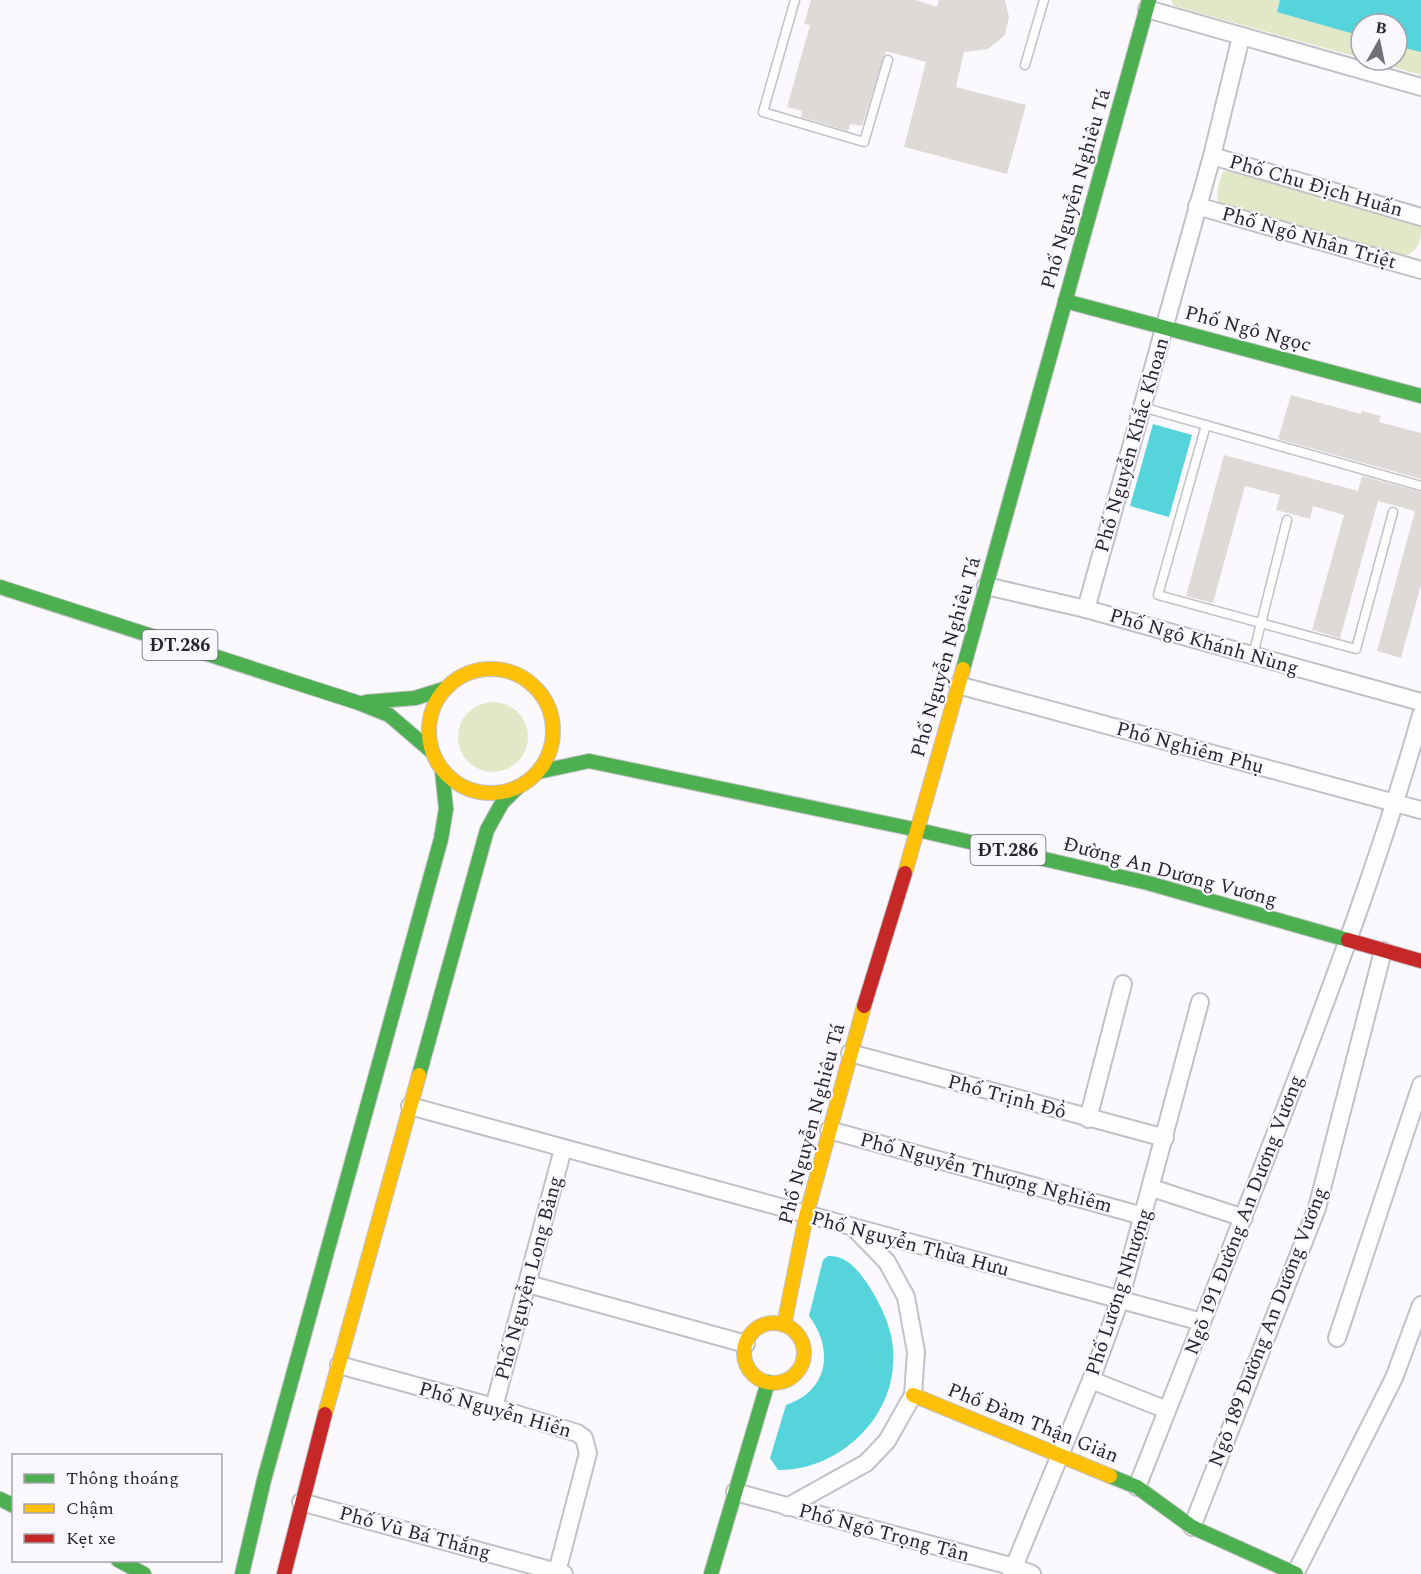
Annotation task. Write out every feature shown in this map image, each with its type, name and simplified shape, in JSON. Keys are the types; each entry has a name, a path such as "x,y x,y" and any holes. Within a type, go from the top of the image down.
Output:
{"main road":[{"name":"Phố Nguyễn Nghiêu Tá","path":"784,1325 806,1216 850,1053 918,830 1148,5"},
{"name":"Phố Ngô Ngọc","path":"1065,301 1421,396"},
{"name":"ĐT.286","path":"0,587 359,703 389,715 431,751 442,770 468,789 484,793 500,793 518,787 538,772 552,743 554,727 550,711"},
{"name":"ĐT.286","path":"359,703 415,698 444,689 461,676 482,669 503,670 524,678 540,692 550,711 589,761"},
{"name":"ĐT.286","path":"431,751 428,729 432,708 444,689"},
{"name":"Đường An Dương Vương","path":"538,772 589,761 918,830 1148,883 1421,961"},
{"path":"242,1574 264,1480 441,839 446,809 442,770"},
{"path":"284,1574 301,1502 487,830 502,803 518,787"},
{"path":"768,1323 784,1325 799,1335 804,1352 803,1361 799,1369 786,1380 768,1382 748,1368 744,1352 746,1344 749,1337 761,1326 768,1323"},
{"path":"711,1574 768,1382"},
{"name":"Phố Đàm Thận Giản","path":"913,1395 1137,1487 1192,1527 1295,1574"},
{"path":"122,1562 144,1574"}],"street":[{"path":"1148,5 1241,37 1421,87"},
{"name":"Phố Nguyễn Khắc Khoan","path":"1086,609 1212,156 1241,37"},
{"name":"Phố Chu Địch Huấn","path":"1212,156 1421,217"},
{"name":"Phố Ngô Nhân Triệt","path":"1197,206 1421,270"},
{"name":"Phố Ngô Khánh Nùng","path":"986,586 1086,609 1421,702"},
{"name":"Phố Nghiêm Phụ","path":"958,685 1421,810"},
{"name":"Ngõ 191 Đường An Dương Vương","path":"1137,1487 1244,1218 1348,941 1396,804 1421,715"},
{"name":"Ngõ 189 Đường An Dương Vương","path":"1192,1527 1317,1208 1383,951"},
{"path":"1088,1119 1123,984"},
{"name":"Phố Lương Nhượng","path":"1012,1570 1091,1380 1120,1300 1152,1188 1200,1002"},
{"name":"Phố Trịnh Đổ","path":"850,1053 1165,1138"},
{"path":"1337,1338 1421,1085"},
{"name":"Phố Nguyễn Thừa Hưu","path":"410,1106 806,1216 1202,1322"},
{"name":"Phố Nguyễn Thượng Nghiêm","path":"829,1130 1143,1216"},
{"name":"Phố Nguyễn Long Bảng","path":"494,1407 563,1149"},
{"path":"1152,1188 1244,1218"},
{"path":"787,1507 866,1463 887,1441 913,1395 916,1352 906,1297 887,1262 854,1228"},
{"path":"528,1284 746,1344"},
{"path":"1295,1574 1417,1329 1421,1305"},
{"name":"Phố Nguyễn Hiến","path":"339,1365 494,1407 577,1433 587,1444 588,1453 560,1573"},
{"path":"1091,1380 1167,1410"},
{"name":"Phố Ngô Trọng Tân","path":"735,1492 1032,1574"},
{"name":"Phố Vũ Bá Thắng","path":"301,1502 560,1573"}],"lane":[{"path":"795,0 763,112 864,142 888,60"},
{"path":"1025,65 1044,0"},
{"path":"1142,407 1421,486"},
{"path":"1206,425 1158,595 1356,649 1393,512"},
{"path":"1253,655 1287,519"}],"green space":[{"path":"1171,0 1421,0 1421,75 1409,72 1409,12 1349,12 1349,55 1174,6"},
{"path":"1233,168 1421,225 1418,246 1401,257 1220,205 1217,193 1220,180 1223,172"},
{"path":"500,702 513,708 522,717 526,723 528,737 526,751 518,762 507,770 486,772 468,762 460,751 458,730 468,712 479,704"}],"water":[{"path":"1280,0 1421,0 1421,52 1409,49 1409,12 1349,12 1349,33 1277,12"},
{"path":"1153,424 1192,435 1169,517 1130,506"},
{"path":"828,1256 846,1260 855,1268 867,1283 883,1312 892,1343 893,1365 890,1386 882,1406 870,1424 856,1440 839,1453 799,1468 778,1470 770,1458 786,1405 800,1399 811,1390 823,1368 822,1342 809,1316 823,1260"}],"building":[{"path":"811,0 915,0 937,7 939,0 1005,0 1009,17 1005,35 988,49 964,52 956,87 1026,105 1007,174 904,147 926,62 886,51 862,126 850,124 848,131 801,117 802,111 787,107 810,25 804,24"},
{"path":"1291,395 1361,414 1362,411 1381,416 1379,422 1421,433 1421,479 1278,439"},
{"path":"1224,455 1358,491 1362,476 1421,492 1421,585 1401,658 1377,651 1415,511 1378,501 1340,638 1312,630 1344,515 1313,506 1310,519 1276,510 1280,495 1245,486 1213,603 1186,596"}],"traffic: fast":[{"path":"963,669 1149,0"},
{"path":"1065,301 1421,396"},
{"path":"0,587 359,703 389,715 431,751"},
{"path":"366,702 415,698 444,689"},
{"path":"538,772 589,761 918,830 1148,883 1348,940"},
{"path":"242,1574 264,1480 441,839 446,809 442,770"},
{"path":"419,1075 487,830 502,803 518,787"},
{"path":"711,1574 768,1382"},
{"path":"1110,1476 1137,1487 1192,1527 1296,1574"},
{"path":"0,1499 12,1505"},
{"path":"122,1562 144,1574"}],"traffic: slow":[{"path":"491,669 515,674 526,679 535,687 543,696 548,707 553,731 548,755 543,766 535,775 526,783 515,788 491,793 467,788 456,783 447,775 439,766 434,755 429,731 434,707 439,696 447,687 456,679 467,674 491,669"},
{"path":"905,873 963,669"},
{"path":"784,1325 806,1216 864,1006"},
{"path":"325,1414 419,1075"},
{"path":"774,1323 795,1332 804,1353 795,1374 774,1383 753,1374 744,1353 753,1332 774,1323"},
{"path":"913,1395 1110,1476"}],"traffic: jam":[{"path":"864,1006 905,873"},
{"path":"1348,940 1421,961"},
{"path":"284,1574 325,1414"}]}
